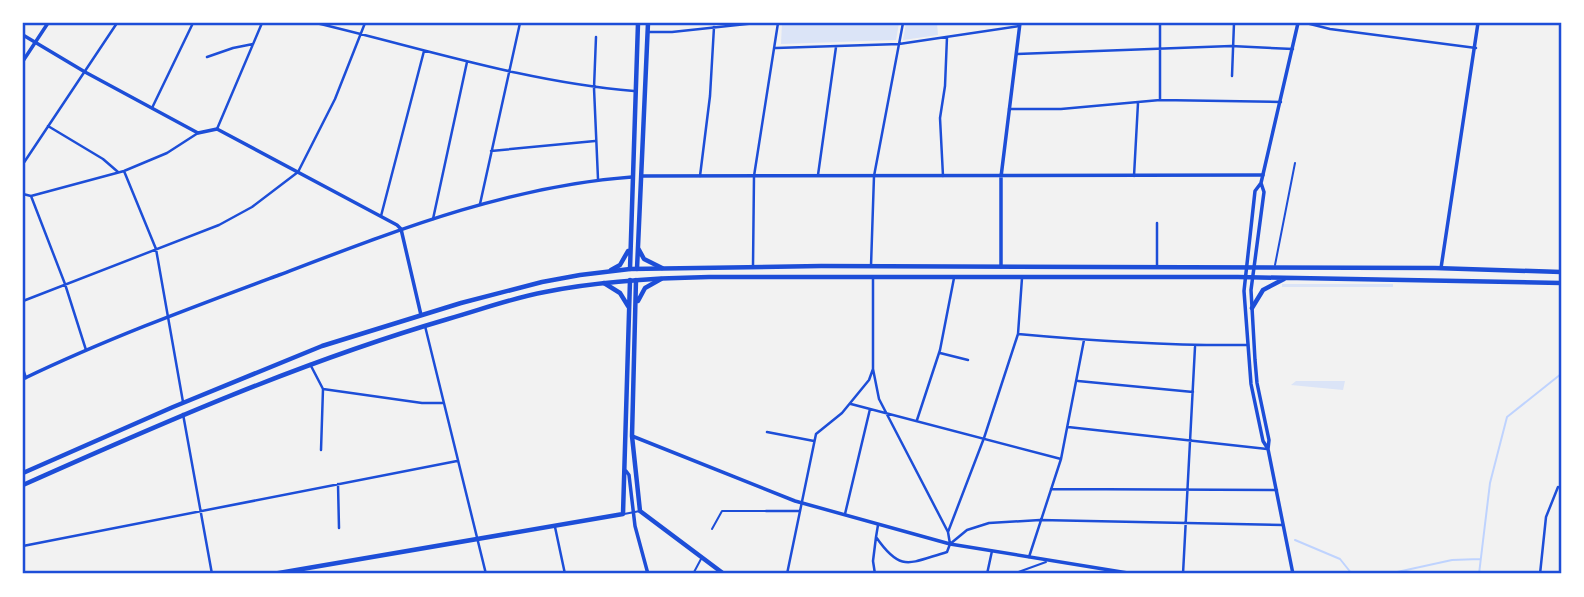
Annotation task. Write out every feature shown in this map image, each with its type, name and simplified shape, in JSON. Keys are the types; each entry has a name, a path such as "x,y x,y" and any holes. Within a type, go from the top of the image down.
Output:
{"main road":[{"path":"23,61 48,23"},
{"path":"273,574 623,514 638,23"},
{"path":"648,23 637,246 632,436 640,511 724,574"},
{"path":"1293,574 1268,449 1263,442 1248,345 1245,277 1255,191 1261,183 1298,23"},
{"path":"1441,268 1478,23"},
{"path":"1001,267 1001,177 1019,24"},
{"path":"638,32 648,32"},
{"path":"23,35 198,133 217,129 382,216 401,229 421,315"},
{"path":"635,91 645,91"},
{"path":"24,378 169,317 401,229 538,189 598,179 641,176 1263,175"},
{"path":"1254,383 1253,277 1264,192 1261,183"},
{"path":"637,246 644,259 663,269"},
{"path":"610,271 620,265 630,247"},
{"path":"23,473 183,402 322,346 421,315 542,282 610,271 871,266 1441,268 1561,272"},
{"path":"1252,308 1263,290 1288,277"},
{"path":"23,485 183,414 310,364 527,296 604,283 665,278 1288,277 1561,283"},
{"path":"636,305 645,288 665,278"},
{"path":"604,283 620,293 629,309"},
{"path":"625,434 800,502 950,544 1131,574"},
{"path":"626,471 648,574"}],"street":[{"path":"23,164 117,23"},
{"path":"152,108 193,23"},
{"path":"217,129 262,23"},
{"path":"316,23 509,72 594,88 635,91"},
{"path":"23,301 219,225 252,207 298,172 335,100 365,23"},
{"path":"480,204 520,23"},
{"path":"648,32 756,23"},
{"path":"753,268 754,176 778,23"},
{"path":"871,266 874,176 903,23"},
{"path":"1160,23 1160,100"},
{"path":"1232,76 1234,23"},
{"path":"1306,23 1330,29 1476,48"},
{"path":"776,48 899,44 1019,24"},
{"path":"700,176 710,96 714,27"},
{"path":"943,176 940,118 945,86 947,36"},
{"path":"596,37 594,88 598,179"},
{"path":"207,57 253,44"},
{"path":"818,176 836,47"},
{"path":"1017,54 1231,47 1293,49"},
{"path":"382,216 424,51"},
{"path":"433,219 467,62"},
{"path":"1009,109 1061,109 1160,100 1281,102"},
{"path":"1134,176 1139,102"},
{"path":"48,126 122,172 156,249 183,402"},
{"path":"23,194 31,196 122,172 167,153 198,133"},
{"path":"491,150 595,141"},
{"path":"1275,268 1295,163"},
{"path":"31,196 65,284 86,350"},
{"path":"1157,223 1157,267"},
{"path":"873,277 873,369 880,399 948,532 950,544"},
{"path":"917,420 940,352 954,278"},
{"path":"948,532 984,438 1018,334 1022,278"},
{"path":"425,326 486,574"},
{"path":"1018,334 1195,346 1248,345"},
{"path":"1029,556 1061,459 1084,340"},
{"path":"1183,574 1195,346"},
{"path":"940,352 968,360"},
{"path":"310,364 323,389 320,450"},
{"path":"23,369 24,378"},
{"path":"787,574 814,441 821,429 850,404 869,380 873,369"},
{"path":"1078,381 1193,392"},
{"path":"323,389 422,403 443,403"},
{"path":"850,404 1061,459"},
{"path":"845,514 870,409"},
{"path":"183,414 212,574"},
{"path":"1068,427 1268,449"},
{"path":"767,432 814,441"},
{"path":"23,546 457,461"},
{"path":"338,484 340,528"},
{"path":"1540,574 1546,517 1558,487"},
{"path":"1051,489 1277,490"},
{"path":"712,529 722,510 799,511"},
{"path":"623,514 640,511"},
{"path":"876,537 888,555 906,563 947,552 950,544 967,530 989,523 1040,520 1283,525"},
{"path":"875,574 873,561 878,524"},
{"path":"555,527 565,574"},
{"path":"987,574 992,551"},
{"path":"693,574 702,558"},
{"path":"1013,574 1050,560"}],"shaded area":[{"path":"782,23 899,23 896,40 781,44"},
{"path":"906,23 937,23 938,35 903,40"},
{"path":"1282,284 1393,284 1393,287 1282,287"},
{"path":"1296,381 1345,381 1343,390 1291,385"}],"waterway":[{"path":"1479,574 1490,483 1507,417 1561,374"},
{"path":"1295,540 1340,559 1352,574"},
{"path":"1388,574 1452,560 1480,559"}]}
